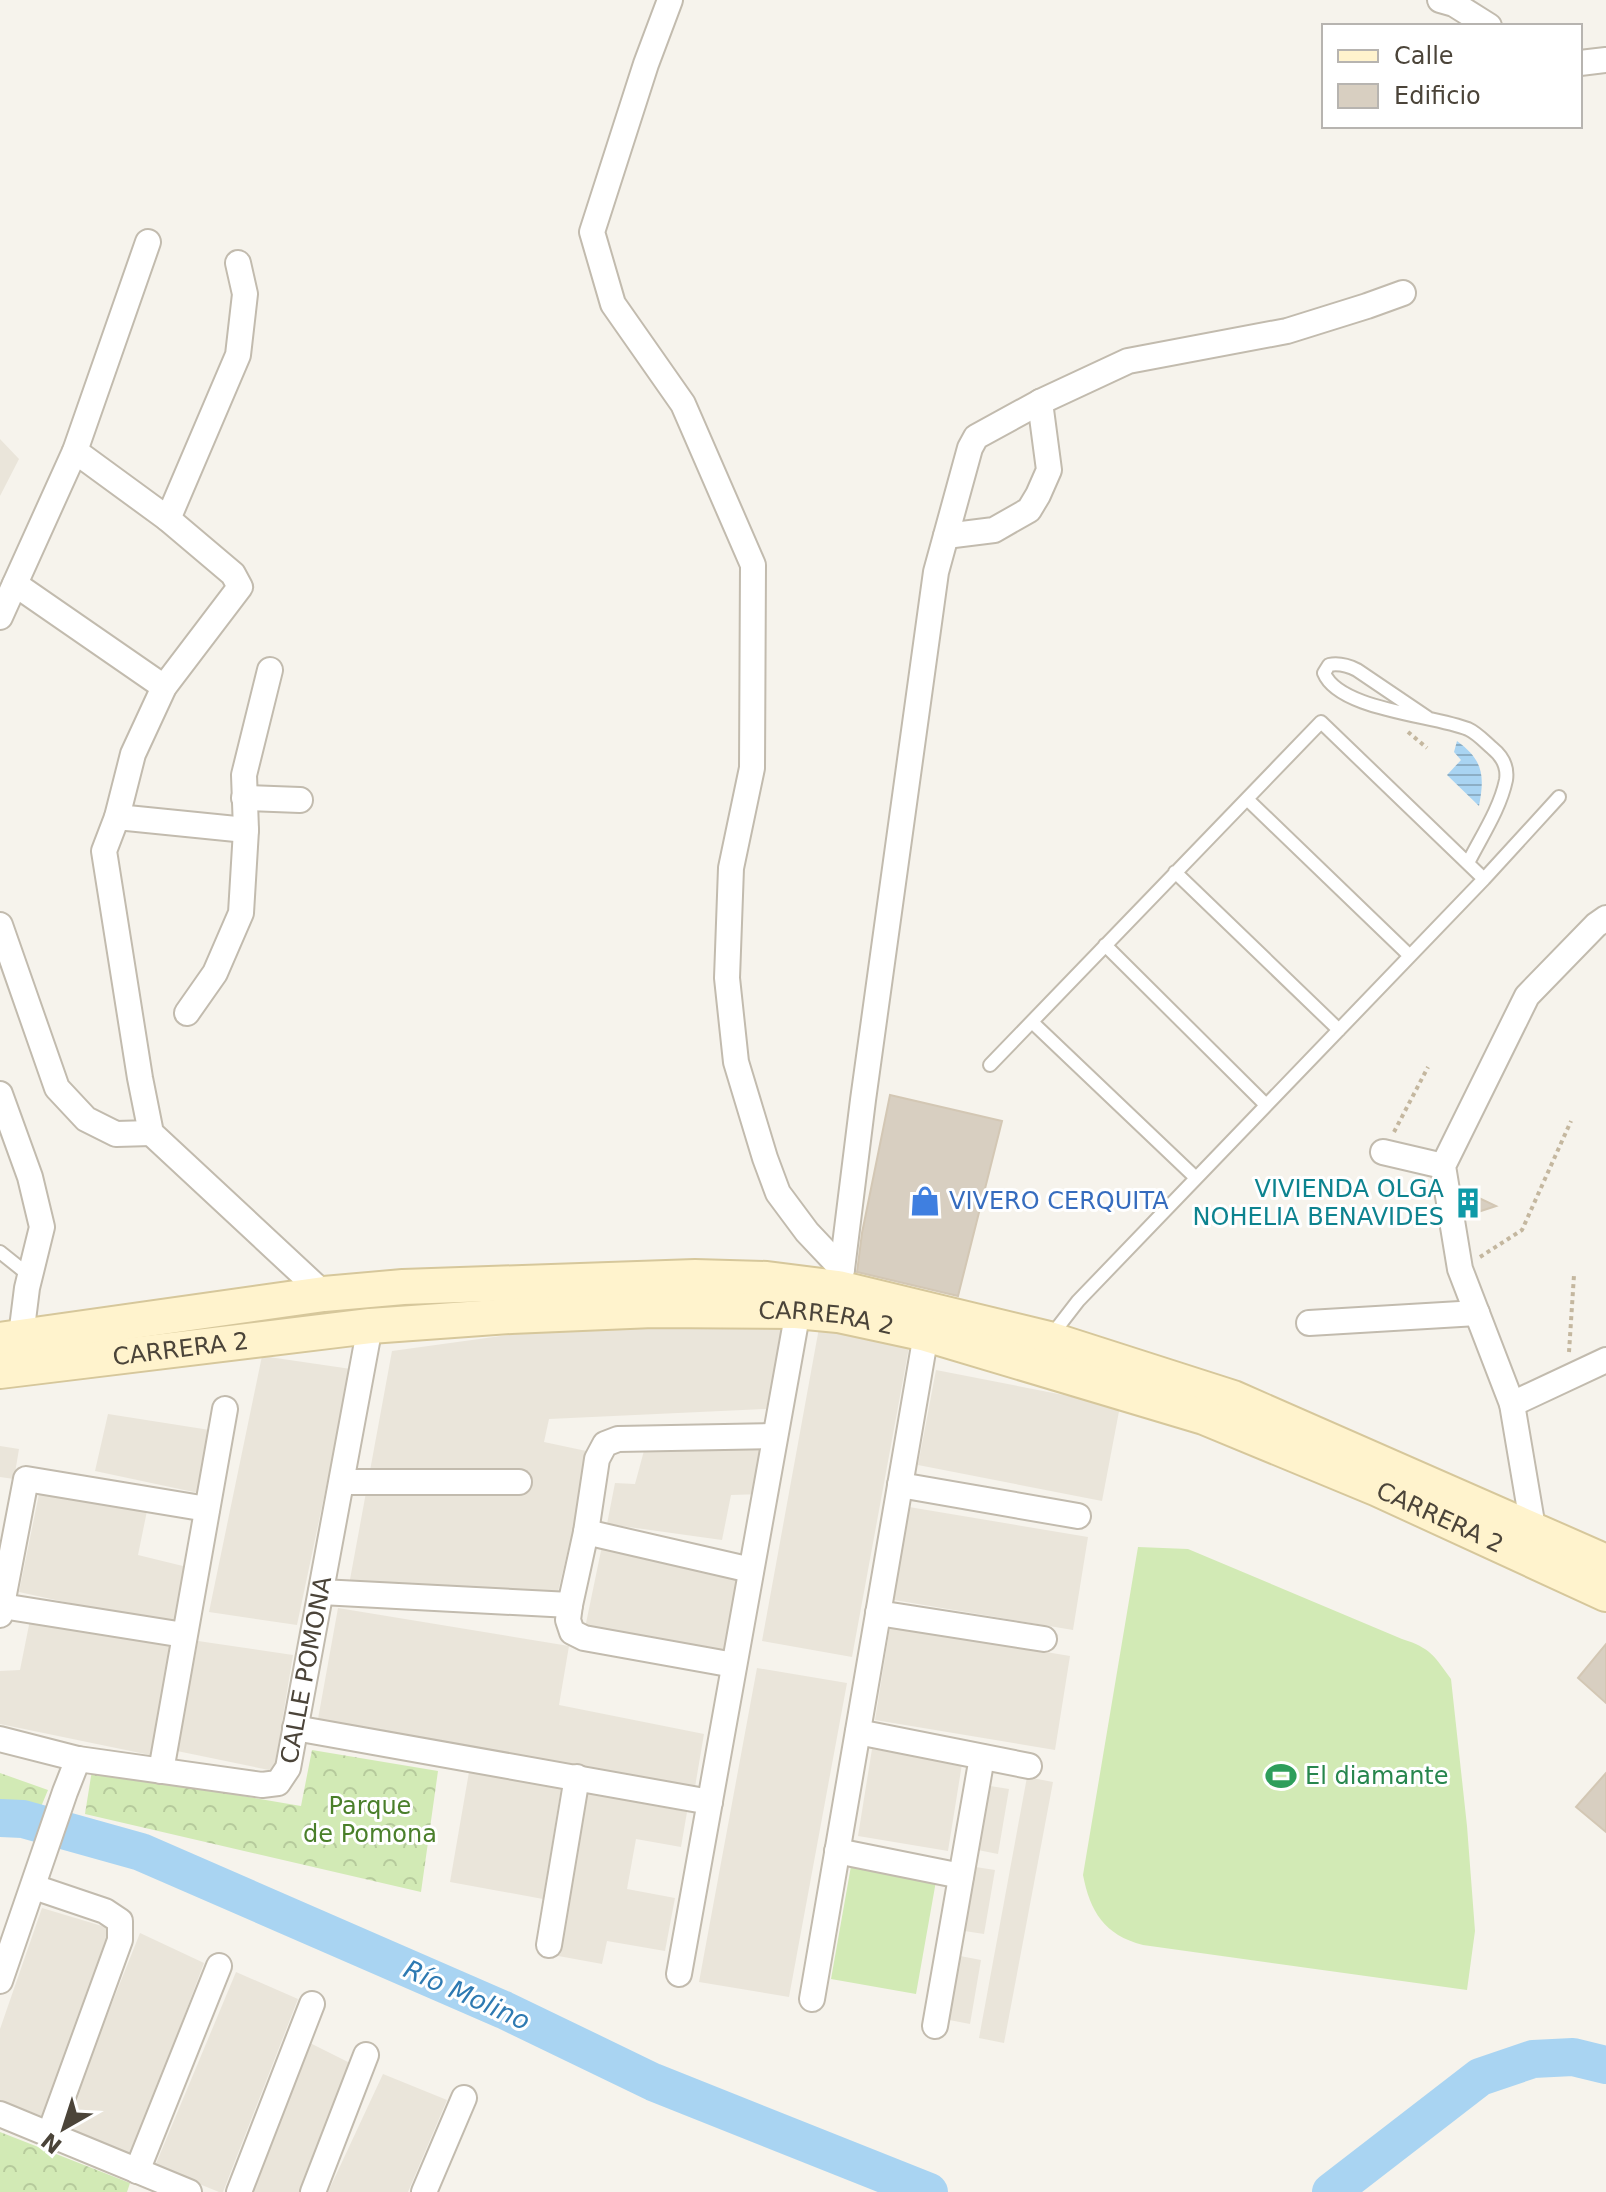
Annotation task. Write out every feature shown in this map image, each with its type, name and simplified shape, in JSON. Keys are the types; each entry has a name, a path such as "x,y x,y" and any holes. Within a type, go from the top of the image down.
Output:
{"main road":[{"name":"CARRERA 2","path":"11,1338 324,1294 403,1287 695,1277 840,1278 1049,1339 1233,1398 1606,1562"},
{"name":"CARRERA 2","path":"0,1371 370,1326 511,1316 653,1310 796,1311 838,1315 926,1334 1204,1417 1378,1489 1606,1594"}],"street":[{"path":"670,0 592,232 613,304 683,404 753,565 752,768 731,868 727,978 736,1062 778,1193 840,1278"},
{"path":"1440,0 1454,4 1486,24"},
{"path":"1582,63 1606,60"},
{"path":"0,617 75,451 148,242"},
{"path":"168,519 238,355 245,294 238,263"},
{"path":"840,1278 936,572 967,455 976,437 1040,402 1128,361 1287,331 1403,293"},
{"path":"946,536 994,530 1029,510 1049,470 1040,402"},
{"path":"75,451 168,519 233,574 240,587 164,687 133,754 117,817 104,851 151,1133 324,1294"},
{"path":"15,584 164,687"},
{"path":"187,1013 215,973 241,913 246,830 244,775 270,670"},
{"path":"244,798 300,800"},
{"path":"117,817 246,830"},
{"path":"1533,1528 1512,1404 1460,1269 1443,1166 1527,996 1606,918"},
{"path":"0,925 57,1088 86,1119 116,1134 151,1133"},
{"path":"0,1094 30,1177 42,1227 11,1338"},
{"path":"1383,1152 1443,1166"},
{"path":"679,1974 796,1311"},
{"path":"1309,1323 1477,1313"},
{"name":"CALLE POMONA","path":"0,1739 78,1759 262,1785 278,1783 288,1768 370,1326"},
{"path":"812,1999 926,1334"},
{"path":"1512,1404 1606,1360"},
{"path":"161,1771 225,1409"},
{"path":"734,1665 584,1638 572,1632 568,1620 570,1605 586,1532 597,1459 605,1444 618,1439 775,1436"},
{"path":"184,1635 1,1610 26,1479 207,1509"},
{"path":"342,1482 519,1482"},
{"path":"900,1485 1078,1516"},
{"path":"586,1532 751,1570"},
{"path":"321,1592 570,1605"},
{"path":"878,1613 1044,1639"},
{"path":"295,1728 710,1802"},
{"path":"858,1732 1029,1766"},
{"path":"935,2026 982,1757"},
{"path":"0,1981 78,1759"},
{"path":"549,1945 577,1777"},
{"path":"837,1851 961,1876"},
{"path":"34,1887 105,1911 120,1921 120,1940 49,2135"},
{"path":"137,2171 219,1966"},
{"path":"239,2192 312,2004"},
{"path":"313,2192 366,2055"},
{"path":"424,2192 464,2098"},
{"path":"0,2114 189,2192"}],"lane":[{"path":"1428,718 1347,665 1329,665 1324,673 1331,684 1359,701 1471,730 1498,753 1505,763 1506,780 1468,863"},
{"path":"990,1065 1321,722 1484,879"},
{"path":"1049,1339 1078,1301 1559,797"},
{"path":"1247,799 1410,956"},
{"path":"1175,872 1339,1030"},
{"path":"1105,945 1266,1105"},
{"path":"1032,1022 1196,1178"},
{"path":"0,1252 30,1276"}],"path":[{"path":"1383,1152 1428,1067"},
{"path":"1460,1269 1522,1230 1571,1121"},
{"path":"1567,1378 1574,1275"}],"shaded area":[{"path":"0,439 19,459 0,496"},
{"path":"786,1324 766,1409 549,1419 544,1442 591,1452 557,1596 349,1585 392,1351 552,1329"},
{"path":"819,1328 910,1342 852,1657 762,1641"},
{"path":"262,1356 351,1369 297,1625 209,1612"},
{"path":"936,1370 1120,1406 1102,1501 918,1465"},
{"path":"108,1414 216,1431 203,1494 95,1471"},
{"path":"777,1444 763,1494 731,1495 722,1540 607,1524 615,1483 635,1484 645,1447"},
{"path":"0,1446 19,1449 14,1479 0,1477"},
{"path":"40,1489 148,1506 138,1555 187,1567 175,1626 19,1592"},
{"path":"909,1507 1088,1537 1073,1630 894,1600"},
{"path":"602,1546 739,1572 725,1653 585,1628"},
{"path":"338,1608 569,1646 559,1705 704,1734 695,1787 318,1719"},
{"path":"31,1615 172,1645 150,1755 0,1724 0,1671 20,1670"},
{"path":"890,1626 1070,1656 1055,1750 875,1720"},
{"path":"198,1641 293,1655 274,1771 177,1751"},
{"path":"757,1668 847,1683 789,1997 699,1982"},
{"path":"872,1749 962,1764 948,1851 858,1836"},
{"path":"469,1772 561,1788 543,1899 450,1882"},
{"path":"1027,1777 1053,1782 1004,2043 979,2038"},
{"path":"984,1785 1009,1789 998,1854 973,1849"},
{"path":"582,1792 687,1812 681,1847 636,1839 627,1889 675,1898 665,1951 607,1941 602,1964 553,1955"},
{"path":"969,1866 995,1870 984,1934 958,1930"},
{"path":"42,1908 112,1929 42,2116 0,2100 0,2029"},
{"path":"140,1933 204,1963 132,2155 63,2126"},
{"path":"955,1955 981,1960 970,2024 944,2019"},
{"path":"236,1972 298,1999 223,2192 219,2192 155,2166"},
{"path":"308,2042 354,2065 299,2192 252,2192"},
{"path":"383,2074 447,2100 408,2192 328,2192"}],"green space":[{"name":"El diamante","path":"1138,1547 1188,1549 1420,1646 1440,1664 1451,1679 1467,1826 1475,1931 1467,1990 1143,1945 1118,1935 1101,1920 1090,1900 1083,1875"},
{"name":"Parque de Pomona","path":"312,1750 438,1771 421,1892 85,1814 92,1770 301,1806"},
{"path":"0,1773 48,1790 38,1814 0,1804"},
{"path":"851,1866 936,1881 916,1994 831,1979"},
{"path":"0,2132 130,2183 127,2192 0,2192"}],"water":[{"path":"1457,741 1472,755 1480,769 1482,785 1479,806 1447,775 1461,760 1454,752"}],"building":[{"name":"VIVERO CERQUITA","path":"890,1095 1002,1121 958,1296 857,1272"},
{"path":"1462,1190 1496,1206 1466,1216"},
{"path":"1606,1644 1606,1703 1578,1678"},
{"path":"1606,1773 1606,1832 1576,1807"}],"waterway":[{"name":"Río Molino","path":"0,1818 23,1819 141,1852 504,2010 653,2082 929,2192"},
{"name":"Río Molino","path":"1331,2192 1480,2077 1533,2059 1573,2057 1606,2065"}],"place":[{"name":"VIVERO CERQUITA","path":"925,1201"},
{"name":"VIVIENDA OLGA NOHELIA BENAVIDES","path":"1468,1203"},
{"name":"El diamante","path":"1281,1776"}]}
